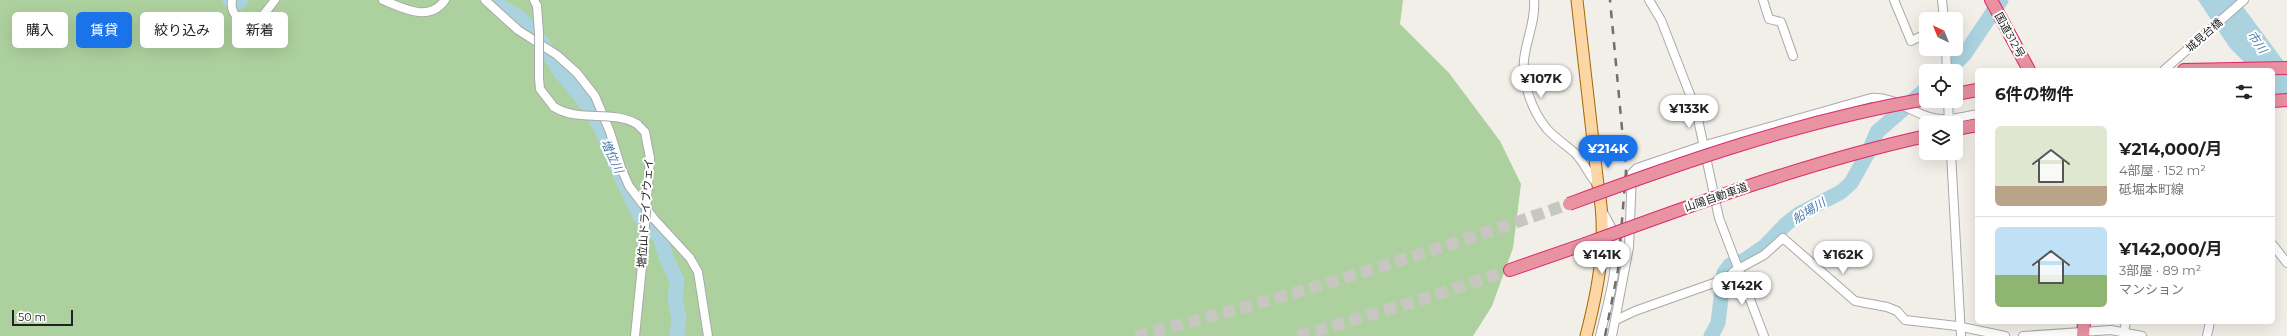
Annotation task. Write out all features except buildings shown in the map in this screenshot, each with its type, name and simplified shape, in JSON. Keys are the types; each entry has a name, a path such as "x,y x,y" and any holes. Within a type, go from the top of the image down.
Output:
{"highway":[{"name":"国道312号","path":"1991,0 2028,68"},
{"path":"2275,68 2287,68"},
{"path":"1963,93 1975,90"},
{"path":"2275,100 2287,100"},
{"path":"1569,204 1710,154 1778,134 1919,101"},
{"path":"1963,128 1975,125"},
{"name":"山陽自動車道","path":"1510,270 1792,171 1850,154 1919,138"}],"main road":[{"path":"1577,0 1598,185 1603,212 1601,262 1595,302 1586,336"}],"street":[{"path":"232,0 231,7 235,16 244,21 252,21 263,15 275,0"},
{"path":"383,0 421,13 432,12 440,7 445,0"},
{"path":"485,0 518,30 557,55 577,73 595,96 610,132 621,168 629,186 655,220 690,258 698,272 708,336"},
{"path":"1534,0 1535,10 1524,60 1524,75 1527,93 1547,129 1576,154 1590,176 1598,185"},
{"path":"1649,0 1661,20 1696,110 1702,146 1719,218 1740,269 1764,336"},
{"path":"1763,0 1769,19 1782,22 1793,56"},
{"path":"1894,0 1911,41 1919,37"},
{"path":"1942,0 1943,12"},
{"name":"城見台橋","path":"2166,68 2244,0"},
{"name":"増位山ドライブウェイ","path":"536,3 540,33 540,89 554,107 564,113 575,116 619,118 629,120 637,124 645,132 650,158 635,336"},
{"path":"1612,336 1629,247 1632,173 1637,168 1702,146 1871,98 1887,98 1929,116"},
{"path":"1963,118 1975,114"},
{"path":"1951,160 1961,332"},
{"path":"1600,336 1610,294 1614,258 1614,235 1603,212"},
{"path":"1616,320 1635,311 1728,278 1733,272 1764,255 1782,238 1855,301 1892,309 1897,311 1905,320 1957,326 1961,332"},
{"path":"2275,248 2287,264"},
{"path":"2124,332 2126,324"},
{"path":"2208,336 2210,324"},
{"path":"2023,336 2084,330 2124,332 2142,336"},
{"path":"1961,332 2005,336"}],"green space":[{"path":"0,0 1403,0 1400,24 1449,73 1500,141 1521,184 1513,248 1492,306 1473,336 0,336"}],"water":[{"name":"市川","path":"2198,0 2238,0 2287,66 2287,105 2275,93 2275,68 2250,68 2230,48"}],"waterway":[{"name":"増位川","path":"230,0 239,2 241,0"},
{"name":"増位川","path":"495,0 500,6 520,18 543,44 560,71 590,108 603,132 615,163 640,216 660,237 666,257 677,281 675,300 679,318 677,336"},
{"name":"船場川","path":"1955,64 1964,55 2001,0"},
{"name":"船場川","path":"1711,336 1718,323 1724,273 1730,265 1745,260 1765,246 1786,224 1799,214 1841,192 1851,183 1869,151 1877,132 1919,95"}],"tunnel":[{"path":"1136,336 1246,307 1354,275 1462,241 1569,204"},
{"path":"1298,336 1420,300 1510,270"}],"railway":[{"path":"1605,336 1618,270 1626,171 1610,0"}]}
